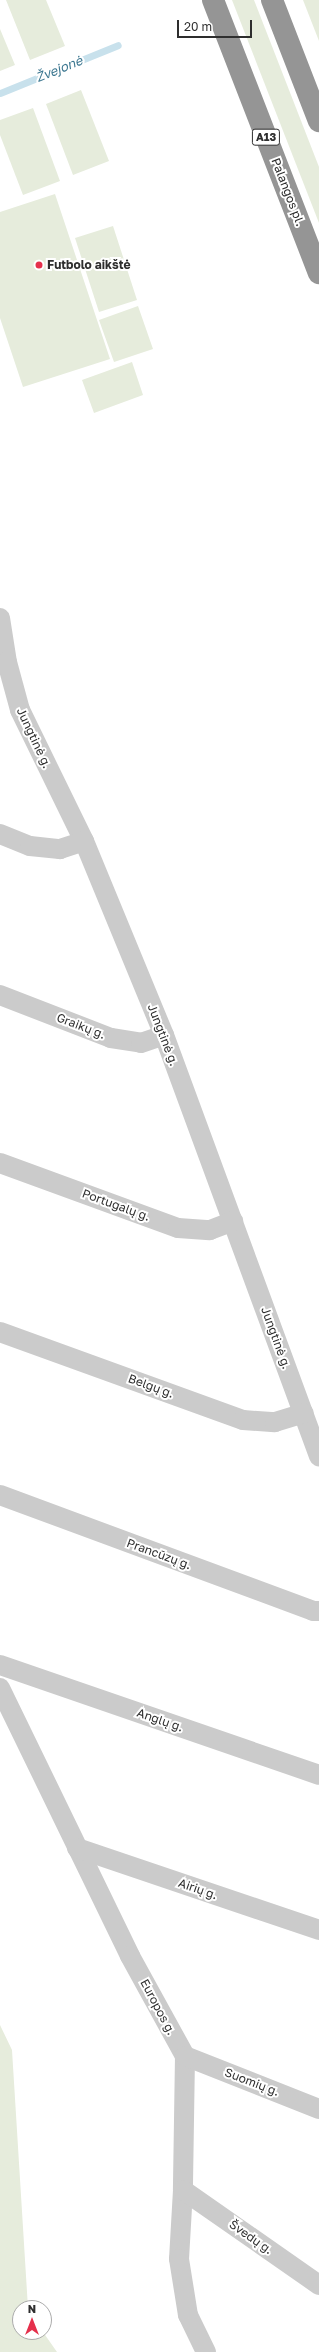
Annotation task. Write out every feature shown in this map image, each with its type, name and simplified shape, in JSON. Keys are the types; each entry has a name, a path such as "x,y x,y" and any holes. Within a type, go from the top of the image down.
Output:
{"highway":[{"name":"Palangos pl.","path":"214,0 319,273"},
{"path":"272,0 319,121"}],"street":[{"name":"Jungtinė g.","path":"0,618 4,662 20,710 84,841 164,1035 319,1456"},
{"path":"0,834 30,846 60,849 84,841"},
{"name":"Graikų g.","path":"0,995 111,1038 141,1043 164,1035"},
{"name":"Portugalų g.","path":"0,1163 178,1228 210,1230 233,1221"},
{"name":"Belgų g.","path":"0,1332 243,1420 275,1422 304,1413"},
{"name":"Prancūzų g.","path":"0,1495 313,1611 319,1611"},
{"name":"Anglų g.","path":"0,1665 319,1775"},
{"name":"Europos g.","path":"0,1688 130,1956 185,2056 183,2190 179,2259 188,2315 206,2352"},
{"name":"Airių g.","path":"77,1848 319,1930"},
{"name":"Suomių g.","path":"185,2056 319,2109"},
{"name":"Švedų g.","path":"183,2190 319,2285"}],"green space":[{"path":"6,0 46,0 65,46 30,60"},
{"path":"232,0 254,0 319,167 319,223"},
{"path":"303,0 319,0 319,41"},
{"path":"0,29 15,65 0,71"},
{"path":"81,90 109,161 73,175 46,104"},
{"path":"33,108 60,181 23,195 0,135 0,120"},
{"name":"Futbolo aikštė","path":"55,194 110,359 23,387 0,318 0,212"},
{"path":"113,226 137,300 99,312 75,238"},
{"path":"138,306 153,349 114,362 99,320"},
{"path":"132,362 143,395 94,413 82,380"},
{"path":"0,2025 12,2050 28,2300 12,2300 12,2340 49,2340 57,2352 0,2352"}],"waterway":[{"name":"Žvejonė","path":"0,93 118,45"}],"place":[{"name":"Futbolo aikštė","path":"39,265"}]}
